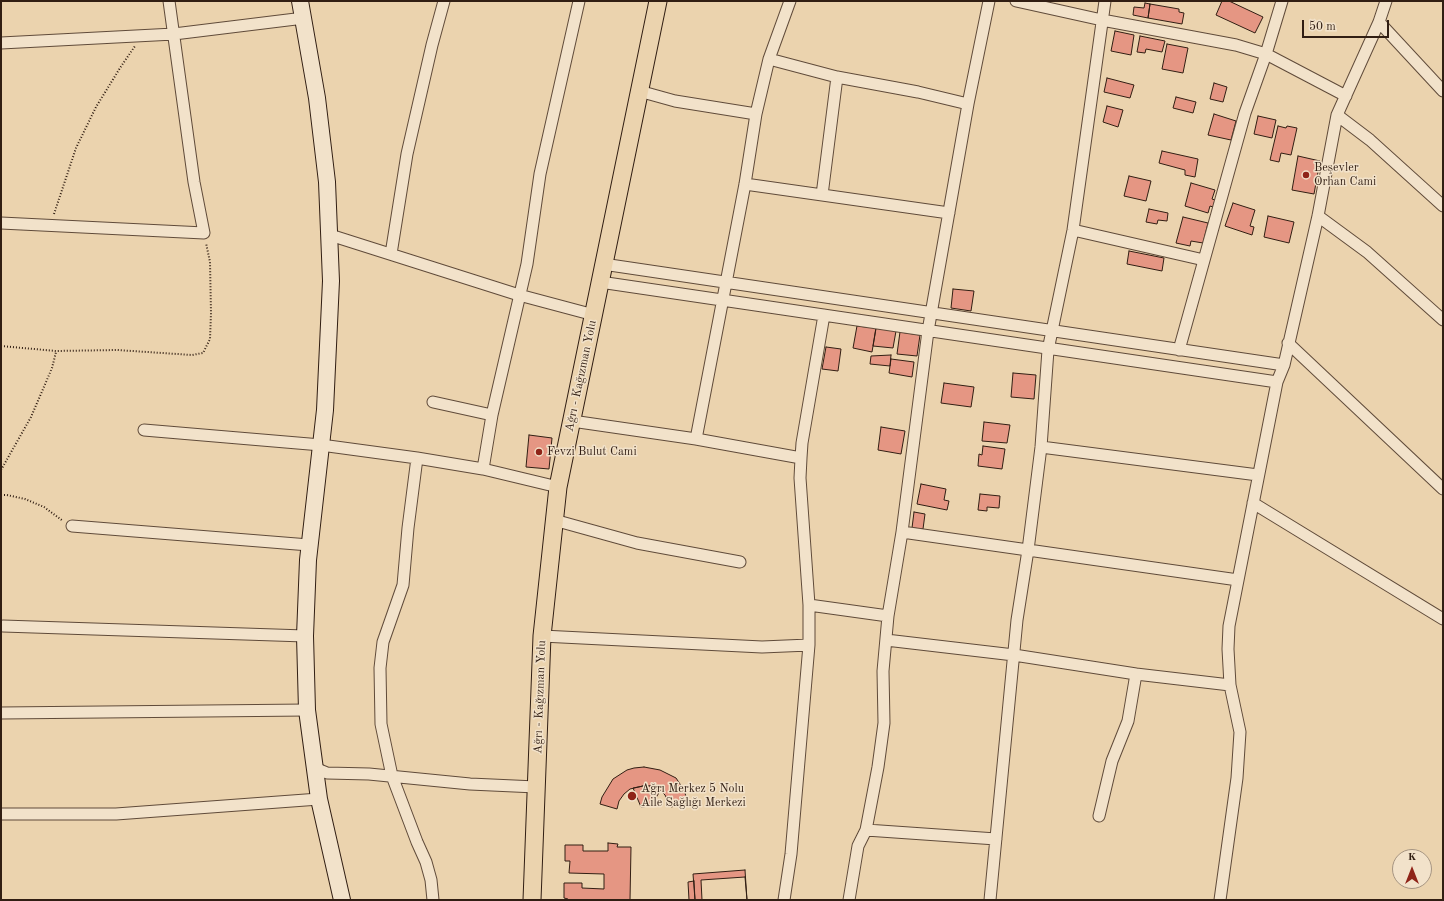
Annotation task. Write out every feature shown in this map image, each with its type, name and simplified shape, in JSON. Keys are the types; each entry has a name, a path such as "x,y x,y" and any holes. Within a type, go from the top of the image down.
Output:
{"main road":[{"name":"Ağrı - Kağızman Yolu","path":"532,900 542,636 558,487 658,1"}],"street":[{"path":"1,223 204,233 194,182 169,1"},
{"path":"300,1 318,98 327,182 331,289 325,410 310,545 305,636 307,710 319,800 342,900"},
{"path":"391,254 407,154 432,45 444,1"},
{"path":"483,469 492,415 527,264 540,174 579,1"},
{"path":"696,439 745,184 756,114 769,59 790,1"},
{"path":"849,900 858,846 866,830 878,767 884,723 883,671 888,616 902,532 928,331 968,104 989,1"},
{"path":"1016,1 1102,20 1236,45 1266,54 1346,96"},
{"path":"990,900 1014,655 1040,448 1048,350 1073,230 1102,20 1106,1"},
{"path":"1179,350 1245,114 1266,54 1282,1"},
{"path":"1220,900 1237,778 1240,732 1230,686 1228,649 1229,626 1277,382 1284,365 1318,216 1337,115 1379,22 1386,1"},
{"path":"1,43 174,34 304,18"},
{"path":"1379,22 1443,91"},
{"path":"769,59 837,77 918,92 968,104"},
{"path":"822,195 837,77"},
{"path":"639,91 675,101 756,114"},
{"path":"1337,115 1370,140 1443,206"},
{"path":"745,184 948,213"},
{"path":"1318,216 1367,252 1443,320"},
{"path":"1073,230 1204,260"},
{"path":"330,235 519,295 594,315"},
{"path":"603,264 1284,365"},
{"path":"600,282 1048,350 1277,382"},
{"path":"784,900 791,854 809,645 809,605 800,478 801,458 803,436 824,315"},
{"path":"1288,343 1443,488"},
{"path":"433,402 492,415"},
{"path":"572,421 696,439 801,458"},
{"path":"144,430 321,445 417,458 483,469 558,487"},
{"path":"1040,448 1258,476"},
{"path":"417,458 408,528 403,585 386,634 380,668 381,724 392,776 426,862 431,880 433,900"},
{"path":"1253,503 1443,620"},
{"path":"554,520 637,543 740,562"},
{"path":"72,526 310,545"},
{"path":"902,532 1238,580"},
{"path":"809,605 888,616"},
{"path":"3,626 305,636"},
{"path":"542,636 762,647 809,645"},
{"path":"886,640 1014,655 1136,674 1230,686"},
{"path":"1099,816 1112,762 1128,721 1136,674"},
{"path":"1,713 307,710"},
{"path":"315,768 328,773 392,776 470,784 536,786"},
{"path":"1,814 116,814 319,800"},
{"path":"866,830 996,839"}],"path":[{"path":"50,225 62,194 76,148 96,107 120,68 136,46 138,36"},
{"path":"1,346 56,351 117,350 192,355 203,353 210,339 211,313 210,262 204,233"},
{"path":"1,470 37,405 52,368 56,351"},
{"path":"1,495 7,494 25,499 44,507 72,526"}],"building":[{"path":"1222,1 1229,1 1263,17 1255,33 1216,15"},
{"path":"1145,3 1150,4 1148,18 1133,15 1134,7 1144,8"},
{"path":"1150,4 1179,9 1179,12 1184,13 1182,24 1148,18"},
{"path":"1115,31 1134,35 1131,55 1111,51"},
{"path":"1140,36 1165,41 1162,52 1146,49 1145,53 1137,52"},
{"path":"1167,44 1188,48 1183,73 1162,69"},
{"path":"1107,78 1134,85 1130,98 1104,92"},
{"path":"1214,83 1227,87 1223,102 1210,99"},
{"path":"1176,97 1196,102 1193,113 1173,108"},
{"path":"1107,106 1123,110 1118,127 1103,122"},
{"path":"1214,114 1236,121 1231,140 1208,135"},
{"path":"1258,116 1276,120 1272,138 1254,134"},
{"path":"1278,126 1297,128 1291,155 1281,153 1279,162 1270,160"},
{"path":"1162,151 1198,159 1195,177 1185,175 1185,170 1159,163"},
{"name":"Beşevler Orhan Cami","path":"1298,156 1320,161 1314,194 1292,190"},
{"path":"1129,176 1151,181 1146,201 1124,196"},
{"path":"1191,183 1215,190 1212,199 1215,200 1213,207 1210,206 1208,213 1185,206"},
{"path":"1233,203 1255,210 1250,226 1254,227 1252,235 1225,226"},
{"path":"1149,209 1168,213 1167,221 1158,220 1157,224 1146,222"},
{"path":"1268,216 1294,222 1289,243 1264,237"},
{"path":"1183,217 1208,223 1203,243 1191,241 1190,246 1176,243"},
{"path":"1129,251 1164,258 1162,271 1127,264"},
{"path":"953,289 974,291 971,311 951,308"},
{"path":"857,326 876,328 872,352 853,348"},
{"path":"876,328 896,331 893,348 873,346"},
{"path":"900,332 920,335 917,356 897,354"},
{"path":"826,347 841,349 838,371 822,369"},
{"path":"891,355 890,366 870,364 871,356"},
{"path":"891,359 914,362 912,377 889,373"},
{"path":"1013,373 1036,375 1034,399 1011,397"},
{"path":"944,383 974,387 971,407 941,403"},
{"path":"984,422 1010,425 1007,443 982,441"},
{"path":"881,427 905,431 901,454 878,450"},
{"name":"Fevzi Bulut Cami","path":"529,435 552,438 549,469 526,467"},
{"path":"983,446 1005,449 1002,469 978,466 979,454 982,455"},
{"path":"921,484 946,489 944,500 949,501 947,510 917,504"},
{"path":"980,494 1000,496 999,508 987,507 987,511 978,510"},
{"path":"914,512 925,514 923,529 912,528"},
{"path":"644,767 660,770 676,778 684,790 688,803 671,807 665,795 659,789 651,786 643,786 630,789 624,794 619,801 617,809 600,804 602,797 613,779 627,770"},
{"path":"651,786 660,791 651,806 641,807 633,788"},
{"path":"608,843 618,844 617,847 631,847 630,900 568,900 564,898 564,883 582,883 582,888 604,889 604,874 569,873 570,861 565,861 565,845 583,845 583,851 608,851"},
{"path":"745,870 747,900 695,900 693,874"},
{"path":"745,877 747,900 702,900 701,880"},
{"path":"694,881 695,900 689,900 688,882"}],"place":[{"name":"Beşevler Orhan Cami","path":"1306,175"},
{"name":"Fevzi Bulut Cami","path":"539,452"},
{"name":"Ağrı Merkez 5 Nolu Aile Sağlığı Merkezi","path":"632,796"}]}
